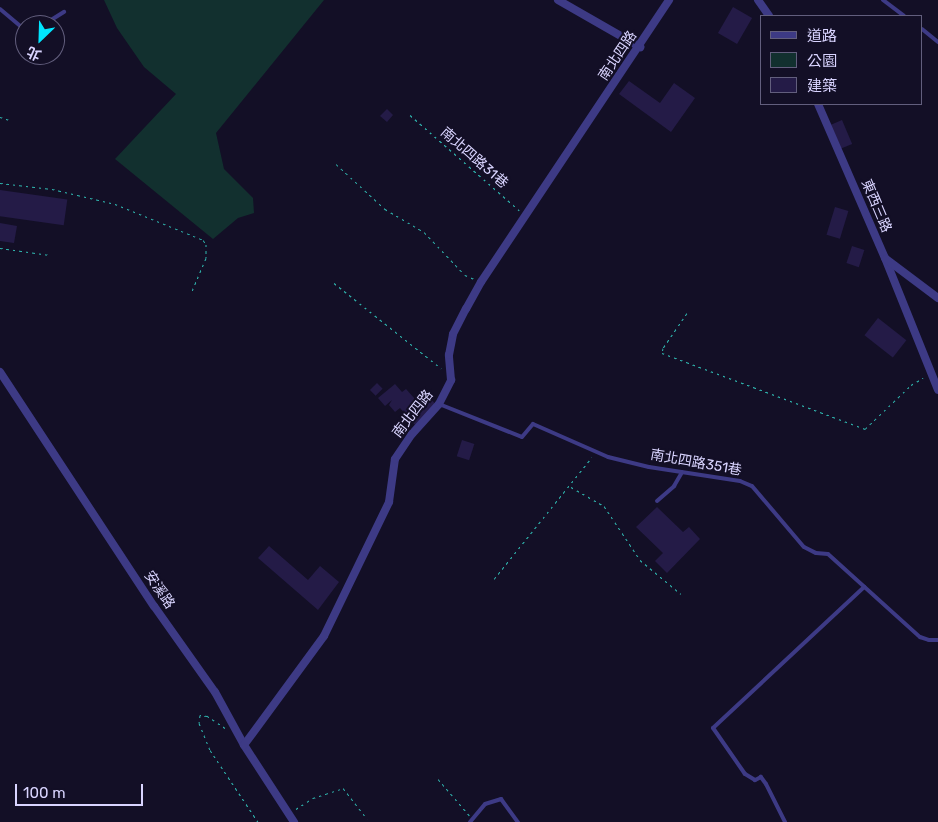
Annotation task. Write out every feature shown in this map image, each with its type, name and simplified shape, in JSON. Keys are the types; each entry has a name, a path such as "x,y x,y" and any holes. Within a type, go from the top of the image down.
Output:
{"street":[{"path":"558,0 640,47"},
{"name":"南北四路","path":"244,745 324,636 389,502 395,458 412,434 439,404 451,380 449,355 453,334 481,282 640,47 669,0"},
{"path":"758,0 767,15"},
{"name":"東西三路","path":"818,105 885,258 938,298"},
{"path":"885,258 938,390"},
{"name":"安溪路","path":"0,372 154,606 215,692 244,745 294,822"}],"lane":[{"path":"882,0 903,15"},
{"path":"0,8 15,21"},
{"path":"59,15 64,12"},
{"path":"923,31 938,42"},
{"name":"南北四路351巷","path":"439,404 522,437 533,424 597,450 608,457 682,472 740,481 752,486 796,540 816,553 828,554 920,637 938,640"},
{"path":"657,501 674,486 682,472"},
{"path":"785,822 761,777 755,780 745,774 713,728 864,588"},
{"path":"471,821 485,804 501,799 518,822"}],"path":[{"name":"南北四路31巷","path":"410,116 525,216"},
{"path":"0,117 9,120"},
{"path":"336,164 385,209 424,232 466,275 481,282"},
{"path":"0,183 52,189 115,204 202,240 206,244 206,258 191,293"},
{"path":"0,248 50,255"},
{"path":"334,283 436,366 451,372"},
{"path":"687,313 663,348 662,353 864,428 911,384 931,374"},
{"path":"494,579 570,487 597,450"},
{"path":"570,487 604,506 640,560 682,594"},
{"path":"230,734 218,723 200,714 199,723 210,750 258,822"},
{"path":"438,779 471,821"},
{"path":"288,813 313,798 343,788 367,819"}],"green space":[{"path":"104,0 324,0 216,133 224,169 253,198 254,213 238,218 213,239 115,159 176,94 144,67 117,28"}],"building":[{"path":"733,7 752,18 737,44 718,33"},
{"path":"629,81 660,103 674,83 695,98 671,132 619,94"},
{"path":"387,109 393,115 387,122 380,116"},
{"path":"842,120 852,144 841,149 831,125"},
{"path":"0,190 67,199 64,225 0,216"},
{"path":"835,207 848,211 840,239 827,235"},
{"path":"0,223 17,226 14,243 0,241"},
{"path":"852,246 864,250 859,267 846,263"},
{"path":"878,318 906,340 893,358 864,335"},
{"path":"377,383 383,389 376,396 370,390"},
{"path":"395,384 402,392 406,389 415,399 424,391 437,406 415,425 400,408 395,412 389,405 392,400 385,406 378,398"},
{"path":"462,440 474,444 469,460 457,456"},
{"path":"657,507 683,532 689,527 700,539 667,573 655,561 663,553 636,527"},
{"path":"269,546 308,580 320,566 339,582 318,610 258,558"}]}
